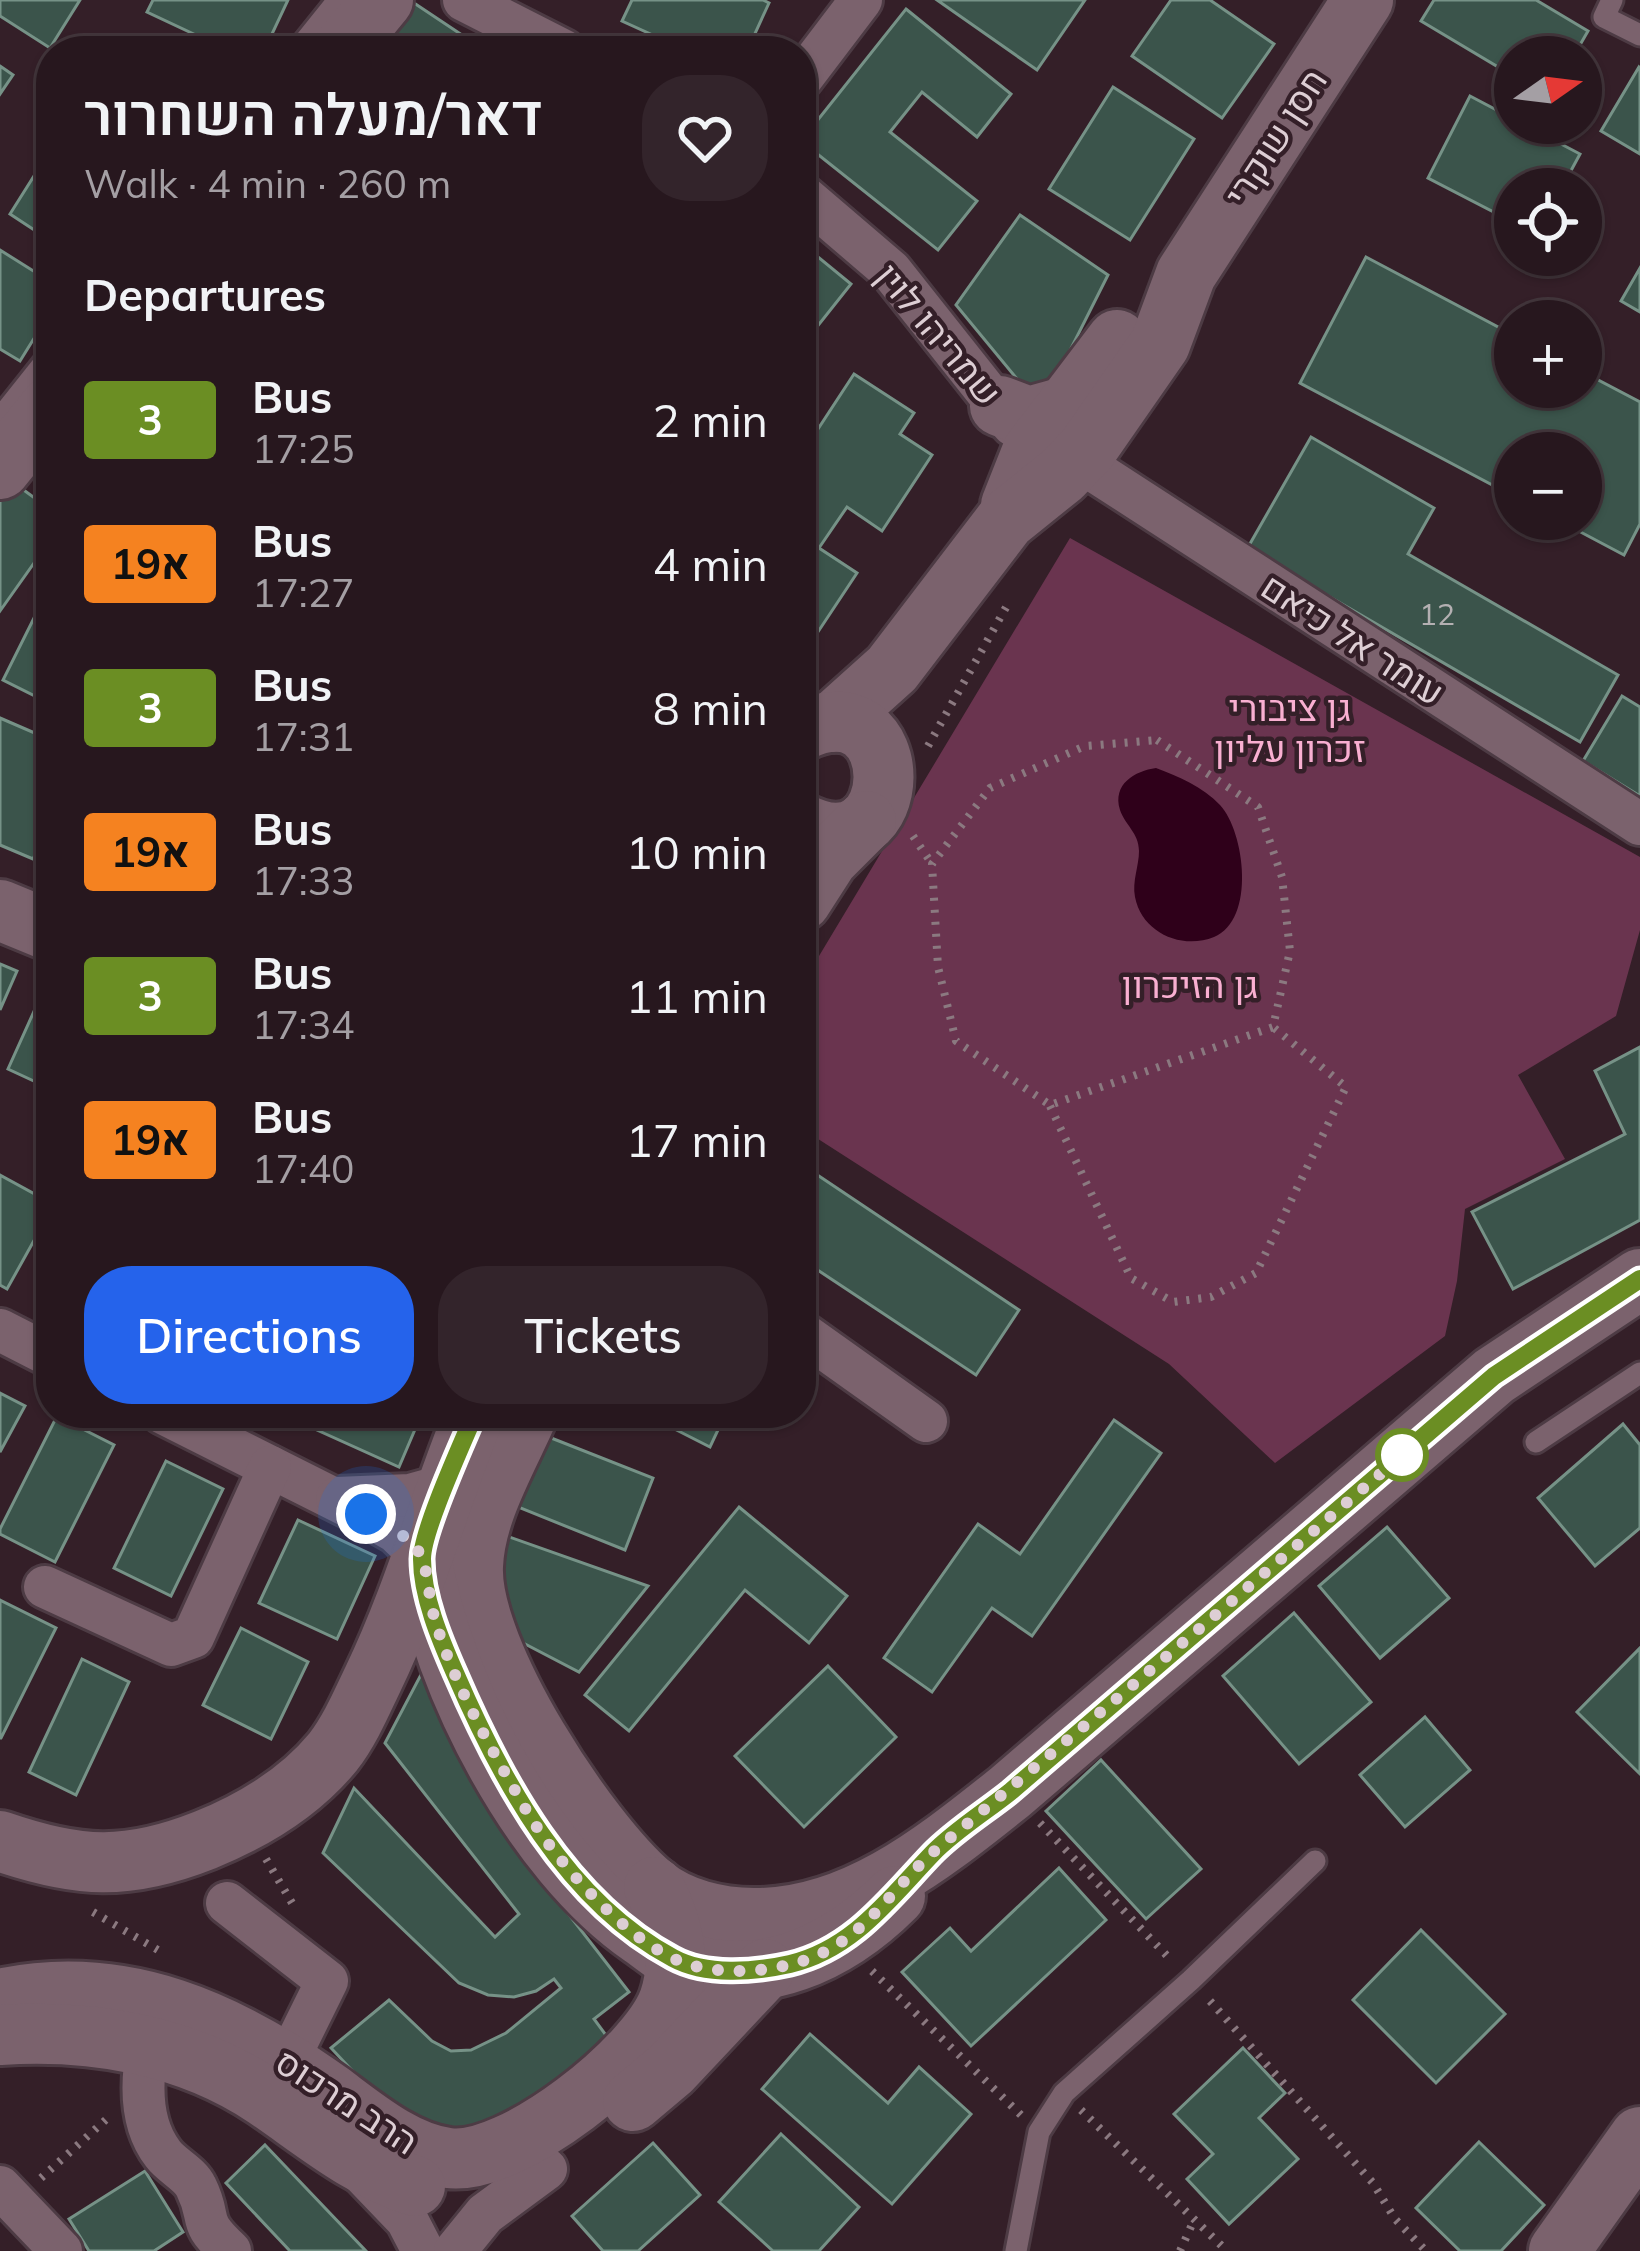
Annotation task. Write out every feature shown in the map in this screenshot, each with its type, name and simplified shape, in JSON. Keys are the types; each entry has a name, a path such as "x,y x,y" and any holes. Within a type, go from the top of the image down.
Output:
{"street":[{"path":"353,36 383,0"},
{"path":"464,0 535,36"},
{"path":"816,59 861,0"},
{"name":"חסן שוקרי","path":"817,726 892,669 1134,318 1186,274 1363,0"},
{"name":"שמריהו לוין","path":"816,207 891,271 1034,459"},
{"name":"עומר אל כיאם","path":"1034,459 1096,472 1640,824"},
{"path":"816,878 884,794 892,669"},
{"path":"817,726 861,730 878,746 884,761"},
{"path":"816,828 834,833 866,820"},
{"path":"0,910 36,926"},
{"path":"193,1428 336,1498 447,1563 477,1604 517,1702 576,1795 654,1887 702,1912 782,1916 849,1899 934,1851 1010,1792 1494,1376 1640,1279"},
{"path":"0,1330 36,1348"},
{"path":"816,1342 926,1421"},
{"path":"469,1428 446,1485 447,1563 435,1620 470,1707 530,1817 615,1918 676,1960 723,1970 794,1963 842,1942 894,1897 934,1851"},
{"path":"0,1840 76,1862 112,1865 182,1849 244,1822 309,1778 353,1720 395,1632 447,1563 476,1540 521,1428"},
{"path":"45,1587 171,1645 193,1637 269,1467"},
{"path":"336,1498 410,1495 446,1485"},
{"path":"654,1887 674,1934 676,1960"},
{"path":"227,1903 328,1981 287,2062"},
{"name":"הרב מרכוס","path":"0,1999 69,1990 154,2001 242,2035 396,2139 451,2159 476,2157 512,2145 549,2123 643,2042 669,2000 676,1960"},
{"name":"הרב מרכוס","path":"0,2035 91,2037 145,2066 233,2078 376,2173 446,2191 507,2184 546,2169 575,2150 671,2069 764,1969"},
{"path":"145,2066 156,2142 196,2185 206,2229 230,2251"},
{"path":"1559,2251 1640,2137"},
{"path":"334,2148 388,2196 423,2251"},
{"path":"455,2251 485,2214 546,2169"},
{"path":"7,2195 61,2251"}],"lane":[{"path":"309,36 338,0"},
{"path":"1612,0 1604,17 1640,35"},
{"path":"19,427 36,388"},
{"path":"1536,1442 1640,1373"},
{"path":"1016,2251 1040,2132 1064,2093 1316,1861"}],"path":[{"path":"1157,740 1258,807 1282,877 1290,951 1274,1028 1346,1087 1256,1273 1211,1297 1173,1302 1131,1278 1050,1105 956,1041 938,967 932,864 989,788 1085,746 1157,740"},
{"path":"1050,1105 1274,1028"},
{"path":"1010,1792 1191,1980 1373,2183 1395,2219 1426,2251"},
{"path":"76,1902 178,1963"},
{"path":"842,1942 1040,2132"},
{"path":"7,2195 145,2066"},
{"path":"1064,2093 1227,2251"},
{"path":"1180,2251 1194,2219"}],"green space":[{"name":"גן הזיכרון","path":"1070,538 1640,857 1640,930 1616,1016 1518,1075 1565,1159 1465,1209 1445,1336 1275,1463 1169,1364 816,1138 816,961"}],"shaded area":[{"path":"1156,768 1213,799 1236,835 1241,895 1227,928 1214,937 1177,940 1155,929 1139,910 1134,891 1138,845 1118,801 1122,786 1133,776"}],"building":[{"path":"0,0 80,0 58,36 36,39 0,16"},
{"path":"153,0 288,0 271,36 198,36 147,12"},
{"path":"632,0 769,3 754,36 655,36 622,21"},
{"path":"937,0 1085,0 1037,70"},
{"path":"1171,0 1210,0 1274,44 1222,118 1132,56"},
{"path":"1434,0 1536,0 1588,31 1585,36 1494,36 1494,64 1421,21"},
{"path":"411,1 464,36 388,36"},
{"path":"906,9 1011,94 977,137 922,92 890,132 977,201 938,250 816,153 816,122"},
{"path":"0,66 13,75 0,94"},
{"path":"1639,67 1640,154 1602,129"},
{"path":"1113,87 1194,139 1130,240 1049,189"},
{"path":"1470,96 1494,109 1494,144 1561,144 1580,154 1572,168 1494,168 1494,212 1428,178"},
{"path":"36,173 36,231 10,214"},
{"path":"1020,215 1108,275 1041,408 956,305"},
{"path":"0,250 36,273 36,335 20,361 0,349"},
{"path":"816,255 851,284 816,328"},
{"path":"1366,257 1494,325 1494,408 1602,408 1602,382 1640,402 1640,524 1624,555 1596,540 1602,540 1602,432 1494,432 1494,486 1300,383"},
{"path":"1640,268 1640,312 1621,301"},
{"path":"854,374 914,413 900,434 932,455 882,531 847,507 819,548 857,573 816,635 816,432"},
{"path":"1311,437 1434,508 1408,554 1618,675 1580,742 1247,549"},
{"path":"10,480 36,499 36,560 0,611 0,493"},
{"path":"36,614 36,696 3,680"},
{"path":"1622,696 1640,707 1640,796 1583,761"},
{"path":"0,718 36,734 36,852 33,859 0,845"},
{"path":"0,964 17,971 0,1010"},
{"path":"36,1007 36,1082 8,1069"},
{"path":"1640,1047 1640,1220 1513,1289 1472,1212 1625,1134 1595,1071"},
{"path":"816,1174 1019,1310 976,1375 816,1269"},
{"path":"0,1175 36,1195 36,1237 7,1289 0,1285"},
{"path":"0,1393 25,1406 0,1452"},
{"path":"1114,1420 1161,1453 1032,1636 992,1608 932,1692 884,1658 978,1524 1020,1554"},
{"path":"1623,1424 1640,1445 1640,1528 1595,1566 1538,1498"},
{"path":"51,1428 81,1428 114,1445 55,1562 0,1534"},
{"path":"318,1428 416,1428 399,1467"},
{"path":"673,1428 719,1428 710,1447"},
{"path":"536,1432 653,1478 625,1550 508,1503"},
{"path":"166,1461 223,1489 171,1596 114,1568"},
{"path":"739,1507 847,1596 809,1643 745,1590 629,1731 585,1695"},
{"path":"298,1520 375,1556 337,1639 259,1603"},
{"path":"1387,1527 1449,1598 1380,1658 1319,1586"},
{"path":"501,1534 648,1586 579,1672 498,1630"},
{"path":"0,1600 56,1628 1,1738 0,1738"},
{"path":"1294,1613 1371,1702 1299,1764 1223,1676"},
{"path":"241,1628 308,1662 271,1739 203,1705"},
{"path":"1640,1648 1640,1774 1577,1712"},
{"path":"82,1659 129,1682 76,1795 29,1772"},
{"path":"828,1666 896,1737 804,1827 735,1756"},
{"path":"425,1667 511,1840 629,1992 594,2019 611,2042 532,2102 492,2123 453,2130 417,2118 361,2080 331,2048 389,2000 432,2041 451,2051 471,2050 506,2033 561,1988 554,1979 514,1997 488,1995 459,1983 323,1853 354,1788 495,1937 519,1914 385,1743"},
{"path":"1425,1717 1470,1770 1405,1827 1360,1775"},
{"path":"1101,1760 1201,1869 1146,1919 1046,1811"},
{"path":"1059,1868 1106,1920 971,2046 902,1972 950,1928 971,1951"},
{"path":"1421,1930 1505,2014 1436,2083 1353,2000"},
{"path":"810,2034 888,2103 919,2067 971,2114 892,2204 762,2089"},
{"path":"1243,2048 1285,2093 1259,2118 1298,2159 1229,2224 1187,2179 1213,2154 1174,2114"},
{"path":"781,2134 859,2207 819,2251 773,2251 719,2202"},
{"path":"1479,2142 1544,2205 1501,2251 1460,2251 1416,2208"},
{"path":"653,2143 700,2195 638,2251 603,2251 572,2216"},
{"path":"265,2145 366,2251 290,2251 226,2183"},
{"path":"145,2171 183,2232 154,2251 89,2251 69,2219"}],"bus line":[{"name":"3","path":"469,1428 422,1556 435,1620 470,1707 530,1817 615,1918 676,1960 723,1970 764,1969 814,1956 867,1923 934,1851 1010,1792 1494,1376 1640,1279"}],"route":[{"path":"366,1514 396,1532 422,1556 435,1620 470,1707 530,1817 556,1853 615,1918 676,1960 747,1970 814,1956 867,1923 934,1851 1010,1792 1402,1455"}],"park label":[{"name":"גן ציבורי זכרון עליון","path":"1290,728"}]}
